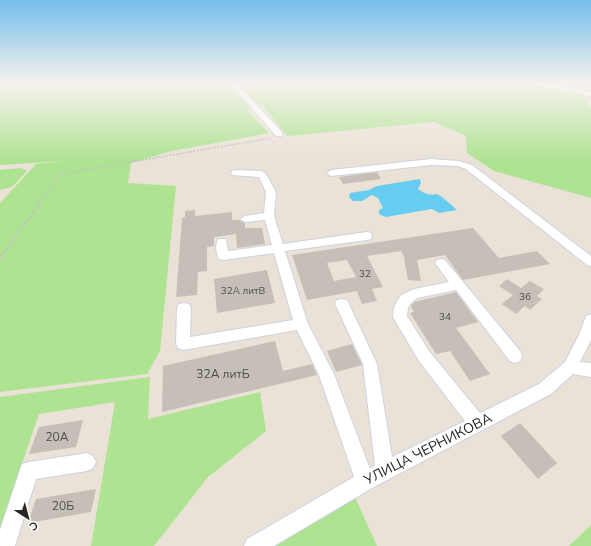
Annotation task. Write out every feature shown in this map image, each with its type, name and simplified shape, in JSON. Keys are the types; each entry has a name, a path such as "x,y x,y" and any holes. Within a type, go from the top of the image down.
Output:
{"street":[{"path":"258,109 278,134"},
{"path":"331,173 440,162 459,164 469,167 591,262"},
{"path":"235,173 262,174 271,192 269,216 301,324 326,374 365,481"},
{"path":"245,219 269,216"},
{"path":"222,242 223,256 367,236"},
{"path":"441,263 515,356"},
{"path":"459,285 414,294 406,299 401,307 400,317 424,356 477,423"},
{"path":"342,304 370,364 385,471"},
{"path":"184,308 183,344 301,324"},
{"name":"УЛИЦА ЧЕРНИКОВА","path":"254,546 365,481 545,389 570,367 589,333"},
{"path":"570,367 591,370"},
{"path":"5,546 29,471 88,462"}],"path":[{"path":"0,258 61,174 277,137 278,134"}],"green space":[{"path":"0,109 248,109 247,110 269,133 172,151 131,163 128,183 176,186 160,351 147,374 0,392 0,203 36,164 63,161 0,165"},
{"path":"265,109 591,109 591,198 494,171 467,153 466,136 434,122 287,136"},
{"path":"21,168 27,171 12,187 0,190 0,170"},
{"path":"150,377 148,419 260,392 266,431 208,477 154,546 91,546 115,402 39,414 0,528 0,397"},
{"path":"354,495 377,546 271,546"},
{"path":"591,525 591,546 569,546"}],"water":[{"path":"420,179 421,183 418,189 427,194 437,194 457,210 439,213 432,209 386,217 379,214 379,210 383,208 378,198 372,195 362,201 353,201 349,197 350,193 369,190 377,186"}],"building":[{"path":"377,172 381,179 343,184 339,177"},
{"path":"195,210 195,216 232,212 232,220 239,220 245,223 245,228 262,228 265,244 237,248 236,234 214,237 214,246 207,247 207,271 198,272 197,295 176,297 182,218 185,217 185,211"},
{"path":"473,228 499,258 537,251 550,264 463,280 445,255 417,260 421,281 408,280 404,257 401,251 367,256 383,287 372,289 377,301 362,304 357,291 307,300 292,255","holes":["347,260 356,277 334,281 327,263"]},
{"path":"267,270 275,303 217,313 214,279"},
{"path":"507,279 521,288 530,281 544,289 537,296 542,299 530,310 525,306 516,314 502,304 513,295 499,286"},
{"path":"456,292 478,322 456,328 490,374 470,381 450,351 436,354 410,313 414,312 411,306 414,302"},
{"path":"275,341 283,371 312,364 317,375 162,412 163,366"},
{"path":"352,344 362,365 336,372 327,351"},
{"path":"83,420 76,447 29,454 39,427"},
{"path":"520,423 557,463 538,479 501,436"},
{"path":"96,489 91,512 28,523 36,499"}]}
